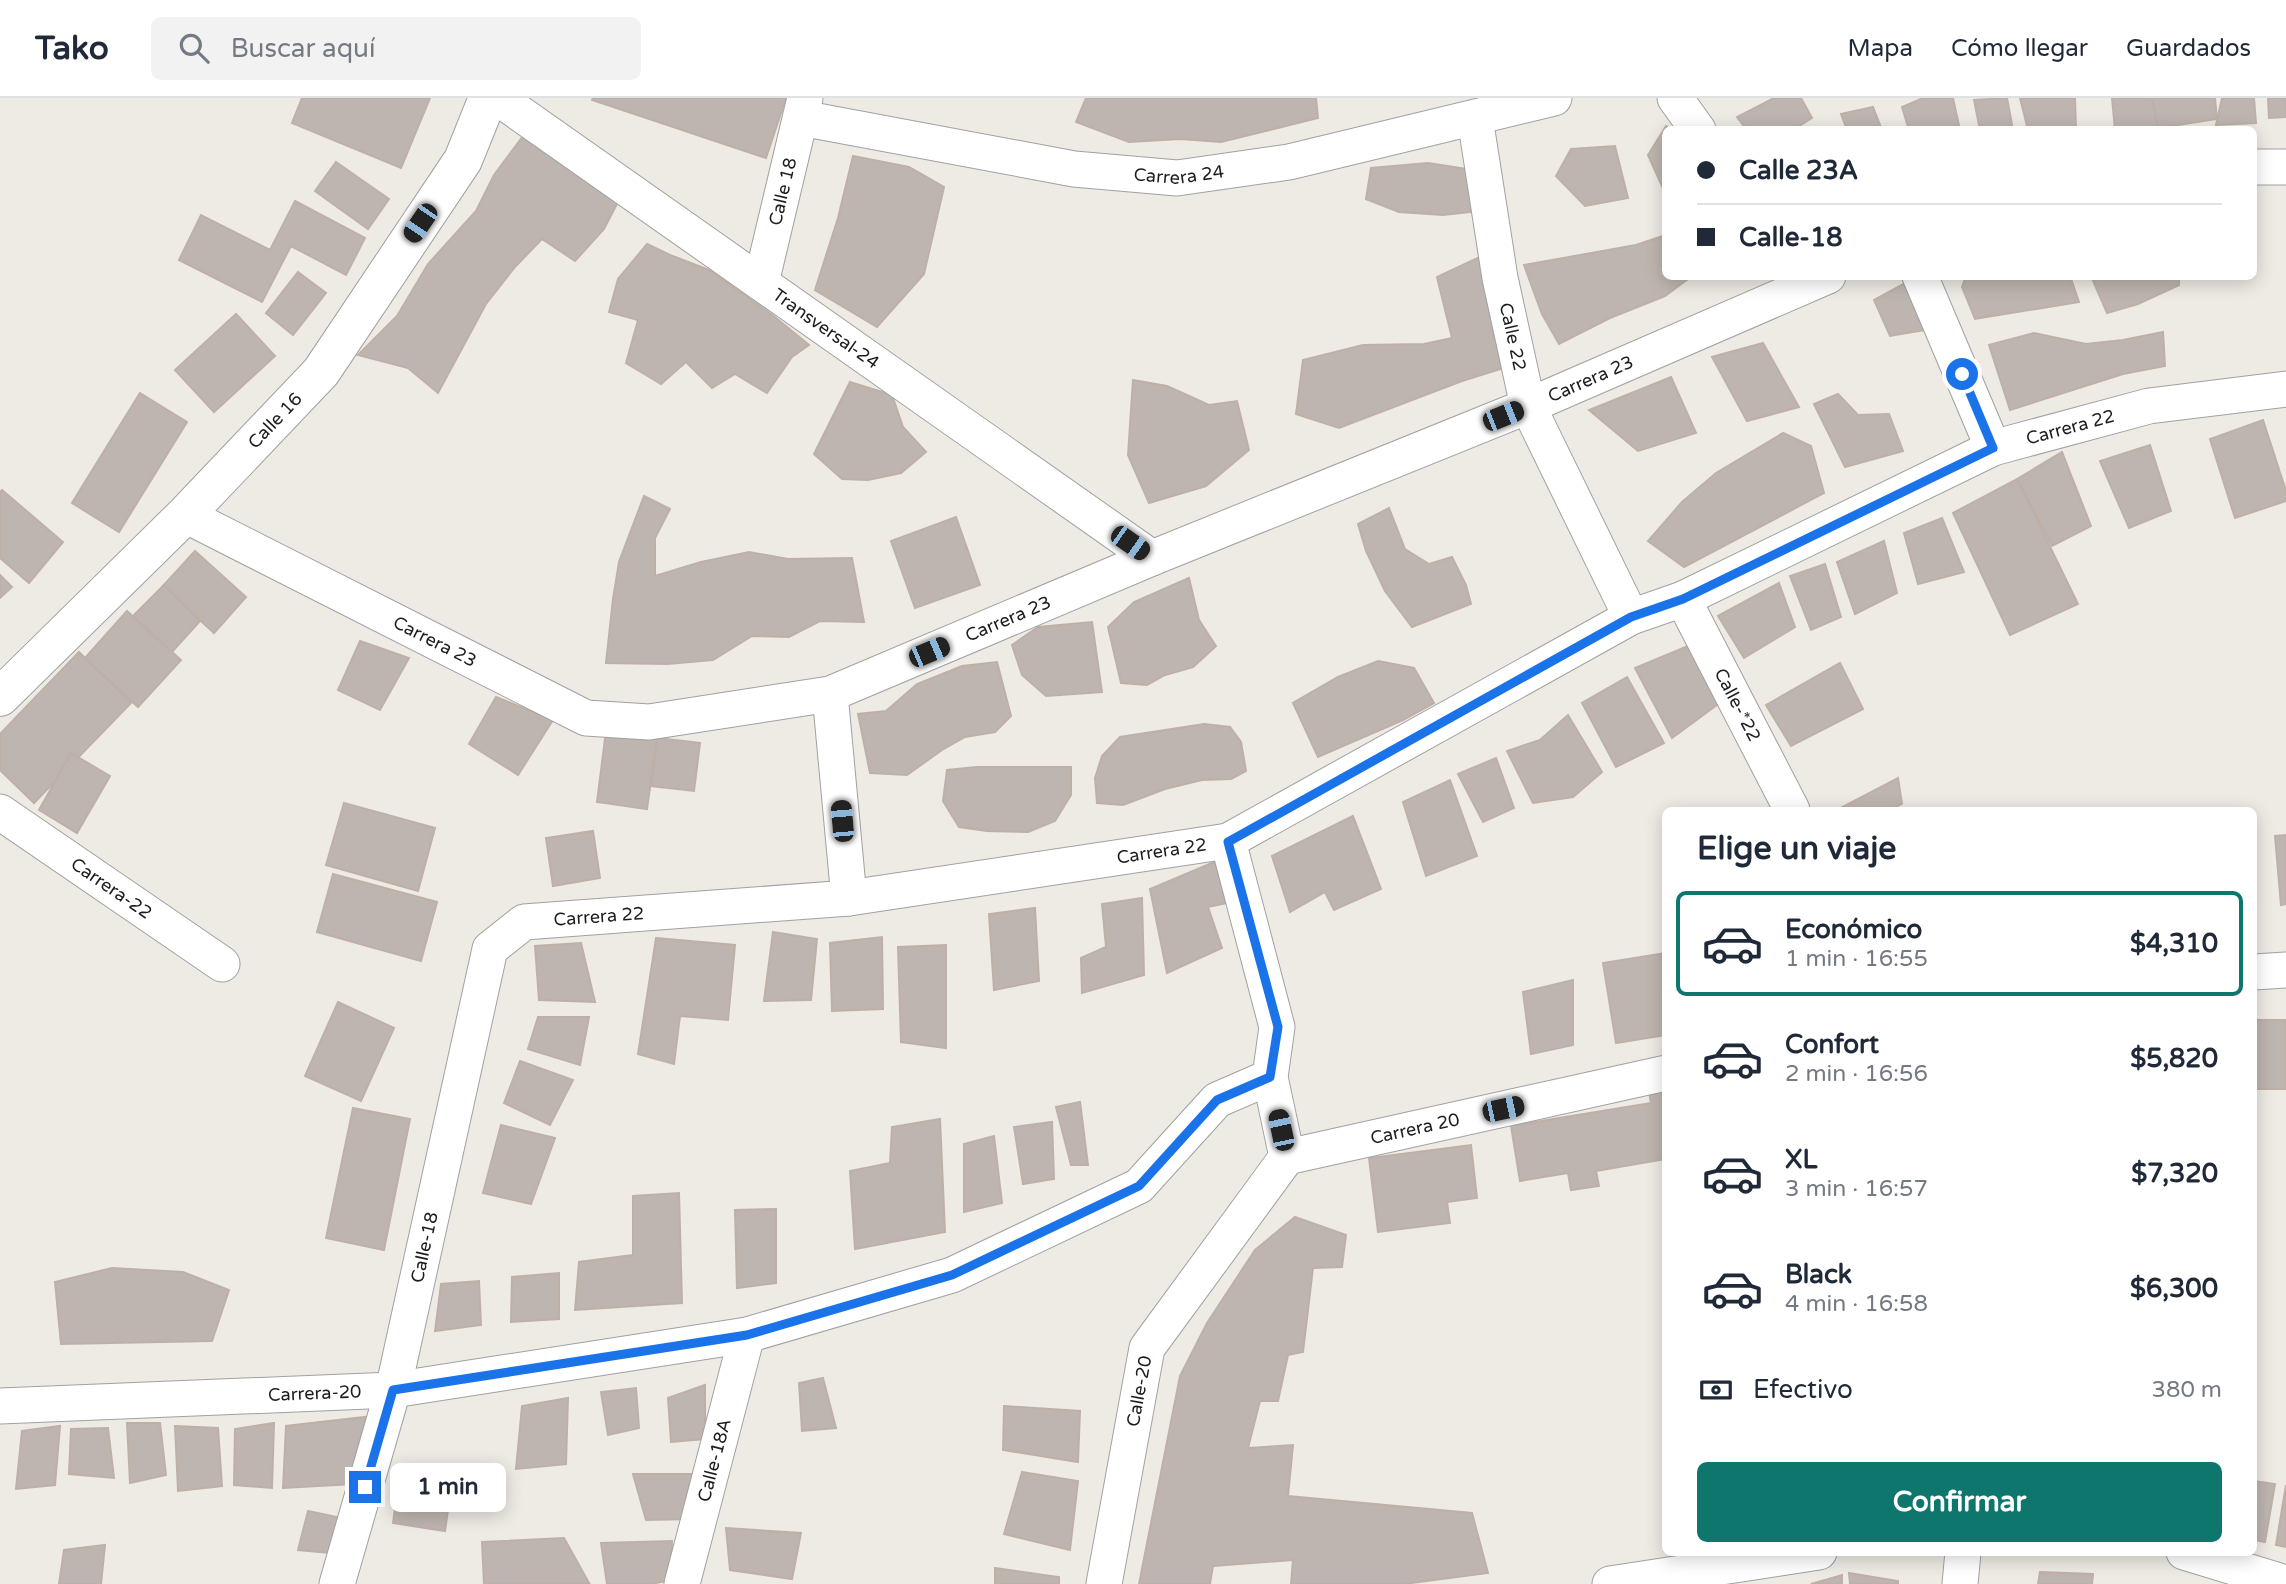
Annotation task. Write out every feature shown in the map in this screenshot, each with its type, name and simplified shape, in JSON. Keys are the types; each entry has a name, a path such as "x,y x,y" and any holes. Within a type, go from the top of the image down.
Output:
{"street":[{"name":"Calle 16","path":"0,697 185,515 321,372 463,160 488,98"},
{"name":"Transversal-24","path":"498,98 1152,558"},
{"name":"Carrera 24","path":"803,108 1074,169 1177,178 1289,162 1554,98"},
{"path":"1675,98 1695,126"},
{"name":"Calle 18","path":"761,283 803,108"},
{"name":"Calle 22","path":"1475,118 1500,278 1528,406 1631,617"},
{"path":"2257,167 2286,167"},
{"name":"Carrera 23","path":"185,515 586,719 649,722 830,694 1152,558 1528,406 1814,280"},
{"path":"1922,280 1993,448"},
{"name":"Carrera 22","path":"524,922 849,898 1228,842 1631,617 1683,599 1993,448 2149,405 2284,392"},
{"name":"Calle-*22","path":"1683,599 1790,807"},
{"path":"830,694 849,898"},
{"name":"Carrera-22","path":"0,812 222,964"},
{"path":"1228,842 1278,1027 1270,1077 1287,1157"},
{"name":"Calle-18","path":"337,1584 393,1390 490,949 524,922"},
{"path":"2257,972 2286,970"},
{"name":"Carrera 20","path":"1287,1157 1662,1074"},
{"name":"Carrera-20","path":"0,1406 393,1390 747,1335 952,1275 1139,1186 1217,1100 1270,1077"},
{"name":"Calle-20","path":"1104,1584 1147,1348 1287,1157"},
{"name":"Calle-18A","path":"682,1584 747,1335"},
{"path":"1610,1584 1793,1556"},
{"path":"1959,1584 1962,1556"},
{"path":"2197,1556 2286,1583"}],"building":[{"path":"302,98 430,98 401,168 292,123"},
{"path":"786,98 766,158 592,100"},
{"path":"1086,98 1316,98 1318,118 1221,142 1180,139 1129,142 1076,122"},
{"path":"1774,98 1801,98 1812,118 1799,126 1744,126 1737,117"},
{"path":"1923,98 1953,98 1959,126 1908,126 1902,107"},
{"path":"2007,98 2012,126 1979,126 1974,100"},
{"path":"2020,98 2075,98 2076,126 2027,126"},
{"path":"2112,98 2152,98 2158,126 2115,126"},
{"path":"2152,98 2215,98 2217,119 2158,126"},
{"path":"2222,98 2254,98 2256,123 2216,125"},
{"path":"2268,98 2286,98 2286,117 2269,118"},
{"path":"1873,107 1880,126 1846,126 1841,114"},
{"path":"526,132 547,154 621,196 604,229 575,261 542,239 515,267 486,304 438,393 408,368 358,355 397,316 428,264 476,211 494,175"},
{"path":"1662,132 1662,186 1648,155"},
{"path":"1615,146 1628,198 1585,206 1556,176 1571,149"},
{"path":"853,156 909,167 944,187 924,274 877,327 815,290 838,218"},
{"path":"336,162 389,199 368,229 315,191"},
{"path":"1428,163 1479,171 1489,210 1443,215 1399,212 1366,199 1371,168"},
{"path":"295,201 365,238 346,275 291,246 262,302 179,260 201,215 270,250"},
{"path":"1662,236 1662,280 1687,280 1665,296 1610,318 1559,344 1542,314 1524,265 1636,245"},
{"path":"647,244 709,270 809,345 792,357 767,393 735,374 712,388 686,362 661,384 626,363 638,320 609,312 618,279"},
{"path":"1482,256 1513,365 1462,381 1339,428 1296,414 1303,360 1363,345 1424,344 1452,338 1437,277"},
{"path":"298,272 326,293 293,335 266,313"},
{"path":"1965,280 2071,280 2079,302 1975,319 1962,287"},
{"path":"2093,280 2179,280 2179,285 2138,304 2107,313"},
{"path":"1909,281 1925,330 1890,336 1874,300"},
{"path":"236,314 275,356 214,412 175,370"},
{"path":"2163,332 2165,366 2123,374 2010,410 1989,345 2034,333 2086,344"},
{"path":"1763,343 1799,407 1747,421 1712,357"},
{"path":"1671,377 1696,433 1638,451 1589,410"},
{"path":"1133,380 1167,386 1209,405 1237,401 1249,450 1206,486 1149,503 1128,455"},
{"path":"850,382 892,395 903,427 926,452 901,473 868,480 842,479 814,454"},
{"path":"140,393 187,422 119,532 72,503"},
{"path":"1838,394 1858,415 1889,414 1903,451 1845,467 1814,404"},
{"path":"2263,420 2286,491 2286,501 2235,518 2210,439"},
{"path":"1783,433 1811,446 1824,493 1684,567 1648,541 1682,502 1716,473"},
{"path":"2150,445 2171,511 2129,528 2100,461"},
{"path":"2062,452 2091,526 2052,546 2017,479"},
{"path":"2017,479 2078,604 2010,635 1953,513"},
{"path":"2,490 63,542 29,583 0,558"},
{"path":"644,496 670,509 655,538 655,576 701,562 749,552 788,559 852,558 864,622 820,621 789,637 752,636 713,660 667,664 606,663 619,562"},
{"path":"1389,508 1405,549 1429,564 1452,557 1466,585 1471,604 1412,627 1385,591 1366,551 1358,524"},
{"path":"956,517 980,585 915,608 891,541"},
{"path":"1942,518 1964,572 1918,584 1904,533"},
{"path":"1884,541 1897,593 1855,614 1837,562"},
{"path":"195,551 246,597 214,633 163,586"},
{"path":"1825,564 1841,617 1811,630 1790,576"},
{"path":"0,575 12,587 0,598"},
{"path":"1189,578 1199,620 1216,646 1193,667 1165,675 1147,685 1121,683 1108,627 1134,602"},
{"path":"1779,583 1795,627 1744,658 1718,616"},
{"path":"164,585 200,621 171,653 133,616"},
{"path":"127,611 181,660 138,707 85,658"},
{"path":"1092,622 1102,692 1046,696 1022,675 1012,645 1038,627"},
{"path":"360,641 409,658 380,710 338,690"},
{"path":"1695,643 1721,702 1672,738 1635,668"},
{"path":"79,652 131,703 34,803 0,770 0,734"},
{"path":"1378,661 1414,668 1434,703 1403,720 1318,757 1293,703 1338,677"},
{"path":"997,662 1011,716 995,732 965,737 907,775 870,773 858,714 886,711 917,684 962,666"},
{"path":"1840,663 1863,709 1791,746 1766,705"},
{"path":"1627,677 1664,743 1616,767 1582,703"},
{"path":"496,697 553,720 518,775 469,744"},
{"path":"1568,715 1602,772 1573,797 1533,803 1507,751 1540,740"},
{"path":"1204,724 1230,727 1241,742 1246,771 1231,779 1202,780 1165,789 1123,805 1097,803 1095,778 1102,756 1120,737"},
{"path":"606,731 657,738 647,809 597,802"},
{"path":"657,738 700,743 694,791 651,786"},
{"path":"71,753 110,776 77,833 39,810"},
{"path":"1496,758 1514,808 1483,822 1458,774"},
{"path":"977,767 1071,767 1071,795 1055,821 1028,832 959,827 943,801 947,770"},
{"path":"1898,778 1902,804 1896,807 1843,807"},
{"path":"1450,780 1477,856 1426,876 1403,802"},
{"path":"344,803 435,828 418,891 326,865"},
{"path":"1353,816 1381,889 1334,910 1325,892 1290,912 1272,856"},
{"path":"593,831 600,878 553,886 546,838"},
{"path":"2286,835 2286,904 2281,905 2275,836"},
{"path":"1231,855 1241,900 1208,907 1222,948 1167,973 1150,889"},
{"path":"333,874 437,902 421,961 317,932"},
{"path":"1142,898 1144,975 1082,993 1081,958 1106,947 1102,904"},
{"path":"1035,908 1039,981 994,990 989,914"},
{"path":"773,932 817,939 811,1000 764,1001"},
{"path":"882,937 883,1009 832,1011 830,943"},
{"path":"656,938 735,945 728,1020 680,1016 674,1064 638,1054"},
{"path":"581,943 595,1002 539,1000 535,946"},
{"path":"946,945 946,1048 901,1042 898,947"},
{"path":"1662,954 1662,1036 1616,1043 1603,963"},
{"path":"1573,980 1573,1045 1531,1054 1523,992"},
{"path":"338,1002 394,1028 361,1101 305,1076"},
{"path":"538,1017 589,1017 580,1065 528,1049"},
{"path":"2257,1020 2286,1020 2286,1089 2257,1089"},
{"path":"520,1061 573,1080 550,1125 504,1103"},
{"path":"1662,1090 1662,1160 1596,1171 1599,1186 1571,1190 1568,1173 1520,1181 1511,1126 1651,1103 1649,1092"},
{"path":"1080,1102 1088,1165 1071,1165 1056,1107"},
{"path":"353,1108 410,1119 384,1250 326,1238"},
{"path":"940,1119 945,1232 855,1249 850,1171 890,1163 892,1127"},
{"path":"1052,1122 1054,1179 1023,1184 1014,1127"},
{"path":"501,1125 555,1138 531,1204 483,1193"},
{"path":"994,1136 1002,1203 964,1212 964,1144"},
{"path":"1471,1145 1477,1198 1447,1202 1450,1223 1378,1232 1369,1158"},
{"path":"679,1193 682,1303 575,1310 579,1262 633,1255 633,1196"},
{"path":"776,1209 776,1283 737,1288 735,1210"},
{"path":"1295,1217 1346,1235 1342,1267 1313,1268 1303,1352 1288,1355 1278,1401 1260,1401 1248,1448 1293,1445 1288,1496 1472,1513 1488,1573 1404,1584 1291,1584 1293,1560 1213,1566 1210,1584 1139,1584 1180,1376 1207,1323 1255,1250"},
{"path":"112,1268 183,1272 229,1290 212,1341 61,1344 55,1282"},
{"path":"559,1273 559,1319 511,1322 512,1277"},
{"path":"479,1281 481,1325 435,1331 441,1284"},
{"path":"823,1378 836,1428 802,1431 799,1383"},
{"path":"705,1385 705,1439 671,1442 668,1398"},
{"path":"636,1388 639,1428 608,1435 601,1392"},
{"path":"568,1398 566,1464 516,1469 522,1406"},
{"path":"1004,1406 1080,1411 1078,1462 1003,1450"},
{"path":"365,1417 354,1484 283,1488 286,1426"},
{"path":"127,1423 160,1423 166,1475 130,1483"},
{"path":"274,1423 272,1488 234,1485 235,1429"},
{"path":"60,1426 55,1485 16,1489 22,1431"},
{"path":"175,1426 218,1428 222,1486 178,1491"},
{"path":"108,1428 114,1478 69,1474 71,1429"},
{"path":"1022,1472 1078,1481 1070,1550 1004,1534"},
{"path":"400,1473 452,1482 445,1531 393,1523"},
{"path":"633,1474 701,1474 693,1519 646,1520"},
{"path":"2257,1481 2275,1484 2265,1542 2257,1541"},
{"path":"2286,1485 2286,1547 2276,1545"},
{"path":"308,1511 342,1518 341,1554 298,1550"},
{"path":"726,1528 801,1533 792,1579 730,1570"},
{"path":"564,1538 589,1583 484,1584 482,1542"},
{"path":"672,1541 671,1580 651,1584 607,1584 601,1543"},
{"path":"105,1545 101,1584 59,1584 64,1550"},
{"path":"995,1568 1059,1577 1059,1584 995,1584"},
{"path":"2040,1572 2093,1574 2092,1584 2038,1584"},
{"path":"1849,1573 1898,1581 1898,1584 1850,1584"},
{"path":"1842,1575 1842,1584 1811,1584"}],"route":[{"path":"365,1487 393,1390 747,1335 952,1275 1139,1186 1217,1100 1270,1077 1278,1027 1228,842 1631,617 1683,599 1993,448 1962,374"}]}
